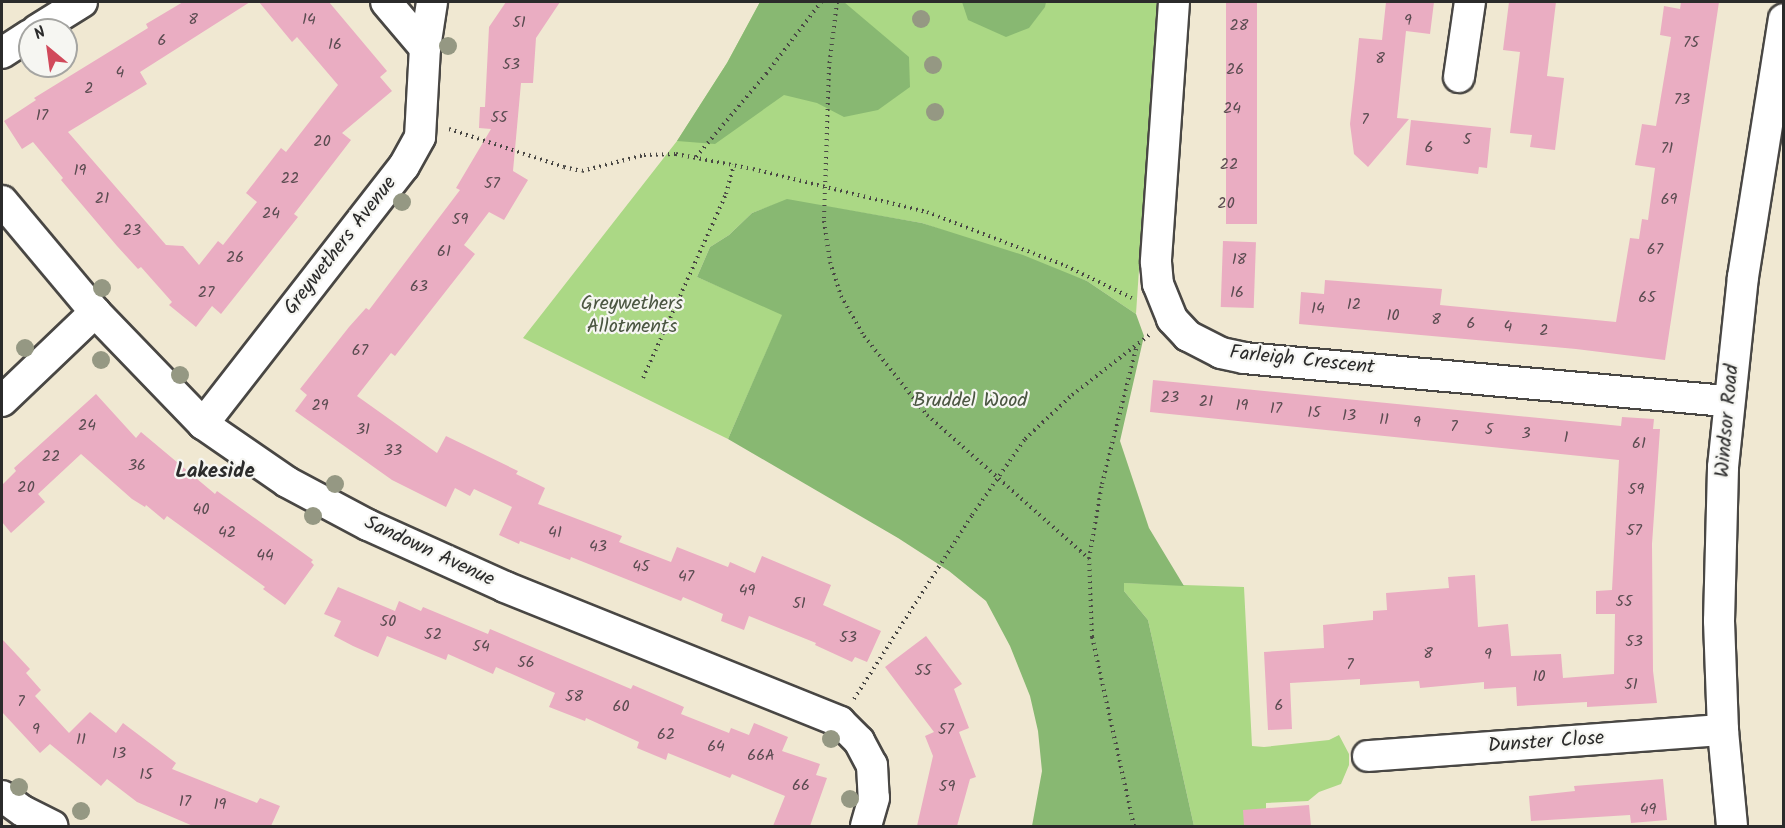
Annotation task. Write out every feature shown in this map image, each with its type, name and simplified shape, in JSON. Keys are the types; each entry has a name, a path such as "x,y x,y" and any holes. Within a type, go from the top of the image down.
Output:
{"street":[{"path":"57,18 82,2"},
{"path":"386,2 424,48"},
{"name":"Greywethers Avenue","path":"202,424 404,166 420,137 424,48 432,2"},
{"name":"Farleigh Crescent","path":"1174,2 1156,262 1158,284 1172,319 1188,336 1203,346 1244,358 1728,401"},
{"path":"1459,77 1470,2"},
{"name":"Windsor Road","path":"1732,826 1723,730 1719,534 1728,401 1743,277 1774,147 1784,19"},
{"path":"2,53 18,43"},
{"name":"Sandown Avenue","path":"2,201 95,312 202,424 287,482 368,525 577,616 840,722 859,741 872,765 874,798 866,826"},
{"path":"2,401 95,312"},
{"name":"Dunster Close","path":"1368,756 1723,730"},
{"path":"2,796 23,811 52,826"}],"path":[{"path":"695,158 766,74 821,2"},
{"path":"837,2 829,67 824,221 830,262 841,296 864,336 927,415 1089,559"},
{"path":"422,119 582,171 644,155 676,154 734,165 927,212 1066,266 1172,319"},
{"path":"643,378 726,194 734,165"},
{"path":"840,722 997,477 1025,439 1072,395 1137,344 1102,484 1089,559 1092,637 1134,826"}],"green space":[{"name":"Greywethers Allotments","path":"760,2 1157,2 1136,314 1087,281 922,223 787,200 752,213 729,235 710,247 697,277 783,314 728,439 523,338 677,141 727,63"},
{"path":"760,2 844,2 909,57 910,87 878,110 844,117 817,103 784,95 715,144 677,141 727,63"},
{"path":"962,2 1046,2 1045,7 1029,28 1006,37 968,20"},
{"name":"Bruddel Wood","path":"787,199 922,223 1023,255 1087,281 1136,314 1144,336 1120,441 1149,528 1184,586 1124,583 1124,591 1148,620 1194,826 1032,826 1042,771 1038,731 1030,696 1010,646 986,601 949,571 898,538 728,439 782,315 697,277 710,247 729,235 752,213"},
{"path":"1124,583 1244,587 1252,746 1264,747 1329,740 1339,735 1349,754 1349,765 1341,784 1319,792 1308,801 1266,803 1266,826 1194,826 1148,620 1124,591"}],"building":[{"path":"183,2 250,2 140,72 147,84 68,132 166,245 183,246 199,265 218,241 223,245 257,202 246,193 281,148 286,152 338,85 297,37 292,42 259,2 329,2 387,71 380,77 392,91 342,133 351,140 294,214 298,217 221,314 212,306 196,327 169,305 172,302 141,267 138,269 117,246 61,180 63,178 33,142 22,149 4,121 36,100 34,98 67,78 78,78 78,71 148,28 146,24"},
{"path":"506,2 560,2 536,38 533,83 521,83 513,171 528,180 504,220 489,212 464,245 475,254 395,356 391,353 357,396 437,453 446,436 518,471 516,474 545,488 538,504 622,536 619,542 671,562 677,547 728,567 730,562 755,573 762,556 831,585 823,605 881,631 867,662 855,657 852,662 815,645 816,643 749,616 744,630 721,621 723,614 683,597 681,601 571,557 570,560 520,541 519,544 499,535 512,507 474,489 470,496 455,488 446,507 392,480 295,411 307,395 300,389 349,327 366,308 369,310 460,190 456,188 491,129 479,128 480,107 485,107 489,27"},
{"path":"1226,2 1257,2 1257,224 1226,224"},
{"path":"1386,2 1434,2 1430,34 1406,31 1397,118 1409,119 1368,167 1354,154 1350,124 1359,38 1382,40"},
{"path":"1509,2 1556,2 1547,76 1564,78 1555,150 1530,147 1532,135 1510,133 1520,52 1503,50"},
{"path":"1681,2 1719,2 1665,360 1576,349 1299,324 1301,292 1324,294 1325,280 1442,289 1440,305 1616,322 1630,238 1639,239 1642,219 1648,220 1655,168 1635,165 1642,124 1656,126 1671,37 1660,35 1664,6 1680,9"},
{"path":"1411,120 1491,128 1487,168 1479,167 1478,174 1406,165"},
{"path":"1223,241 1256,242 1254,308 1221,307"},
{"path":"1153,380 1621,426 1622,417 1654,419 1653,429 1660,429 1652,544 1653,671 1657,703 1587,707 1587,702 1517,706 1516,687 1484,689 1484,682 1420,688 1419,681 1360,685 1360,679 1290,683 1292,729 1268,730 1264,652 1324,648 1323,625 1373,620 1373,611 1387,610 1386,593 1449,588 1448,577 1475,575 1478,627 1508,624 1511,656 1561,654 1563,678 1614,674 1615,614 1596,614 1596,591 1612,590 1619,460 1150,412"},
{"path":"96,394 136,438 141,432 215,494 217,491 313,560 311,562 314,565 285,605 263,589 265,587 167,516 164,520 146,505 145,507 132,499 81,454 38,494 45,502 11,533 2,522 2,485 16,471 14,468"},
{"path":"338,587 395,611 399,601 421,611 423,607 488,634 490,629 631,689 633,685 684,707 681,714 729,733 731,728 749,735 754,723 788,737 782,751 820,764 816,775 827,778 810,826 773,826 785,796 732,774 730,778 668,753 666,760 637,748 639,742 586,718 585,721 549,707 555,693 496,667 493,674 448,654 446,660 387,636 378,657 353,646 334,636 341,621 324,614"},
{"path":"926,636 962,684 954,689 969,728 959,732 976,777 970,779 957,826 917,826 933,756 925,736 934,732 885,667"},
{"path":"2,639 30,669 26,673 41,690 35,696 69,733 90,712 116,733 123,723 176,763 172,769 257,803 260,798 280,806 271,826 193,826 137,802 107,779 101,786 50,744 40,753 2,712"},
{"path":"1663,779 1667,820 1631,823 1630,815 1531,821 1529,796 1575,791 1574,786"},
{"path":"1309,805 1311,826 1244,826 1243,810"}],"district":[{"name":"Lakeside","path":"215,472"}]}
